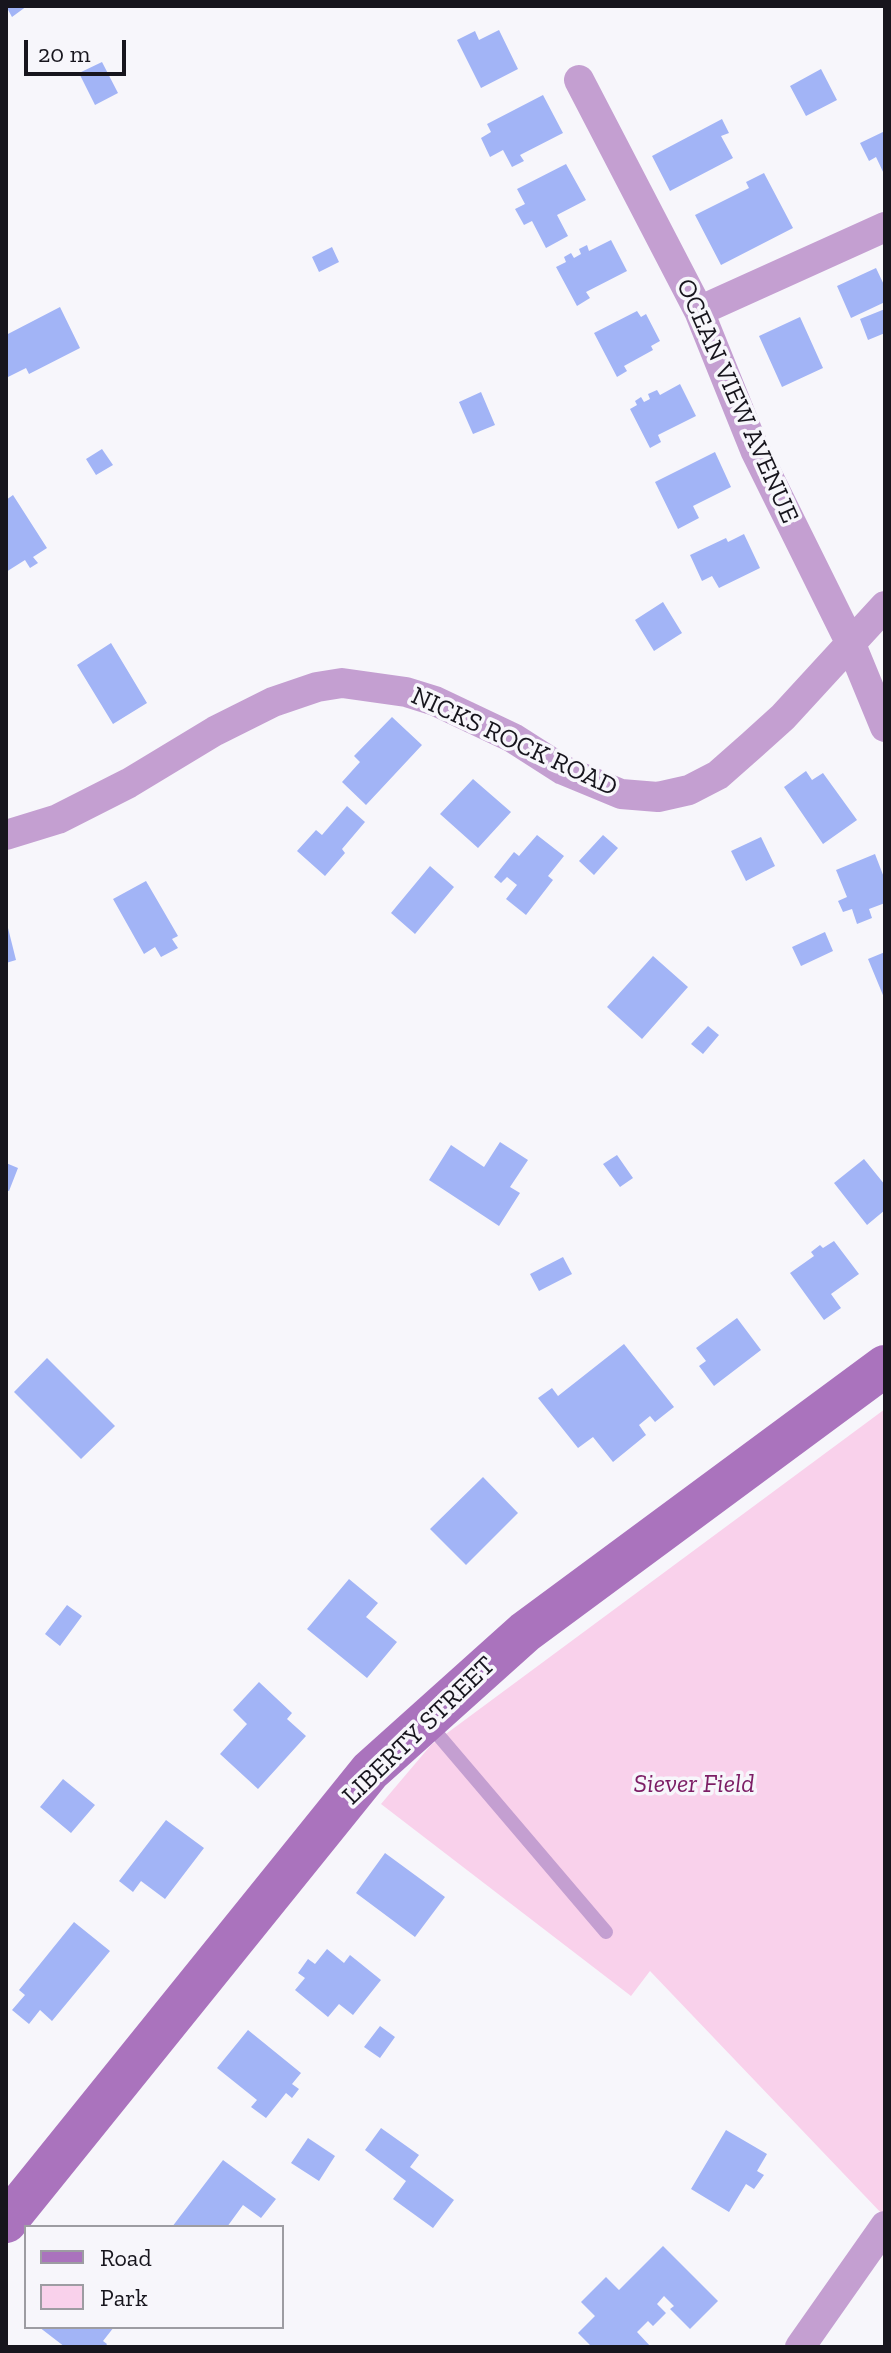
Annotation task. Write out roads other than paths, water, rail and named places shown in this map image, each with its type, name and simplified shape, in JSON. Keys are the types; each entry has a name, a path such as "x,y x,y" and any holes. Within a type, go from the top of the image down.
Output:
{"street":[{"name":"OCEAN VIEW AVENUE","path":"579,80 699,311 755,450 850,642 885,727"},
{"path":"699,311 885,227"},
{"name":"NICKS ROCK ROAD","path":"6,835 58,819 273,702 317,687 342,683 406,692 435,701 513,738 563,770 621,794 658,797 689,790 718,775 783,717 885,606"},
{"name":"LIBERTY STREET","path":"6,2222 370,1771 525,1632 885,1366"},
{"path":"800,2347 885,2226"}],"lane":[{"path":"425,1719 606,1932"}],"park label":[{"name":"Siever Field","path":"694,1785"}]}
